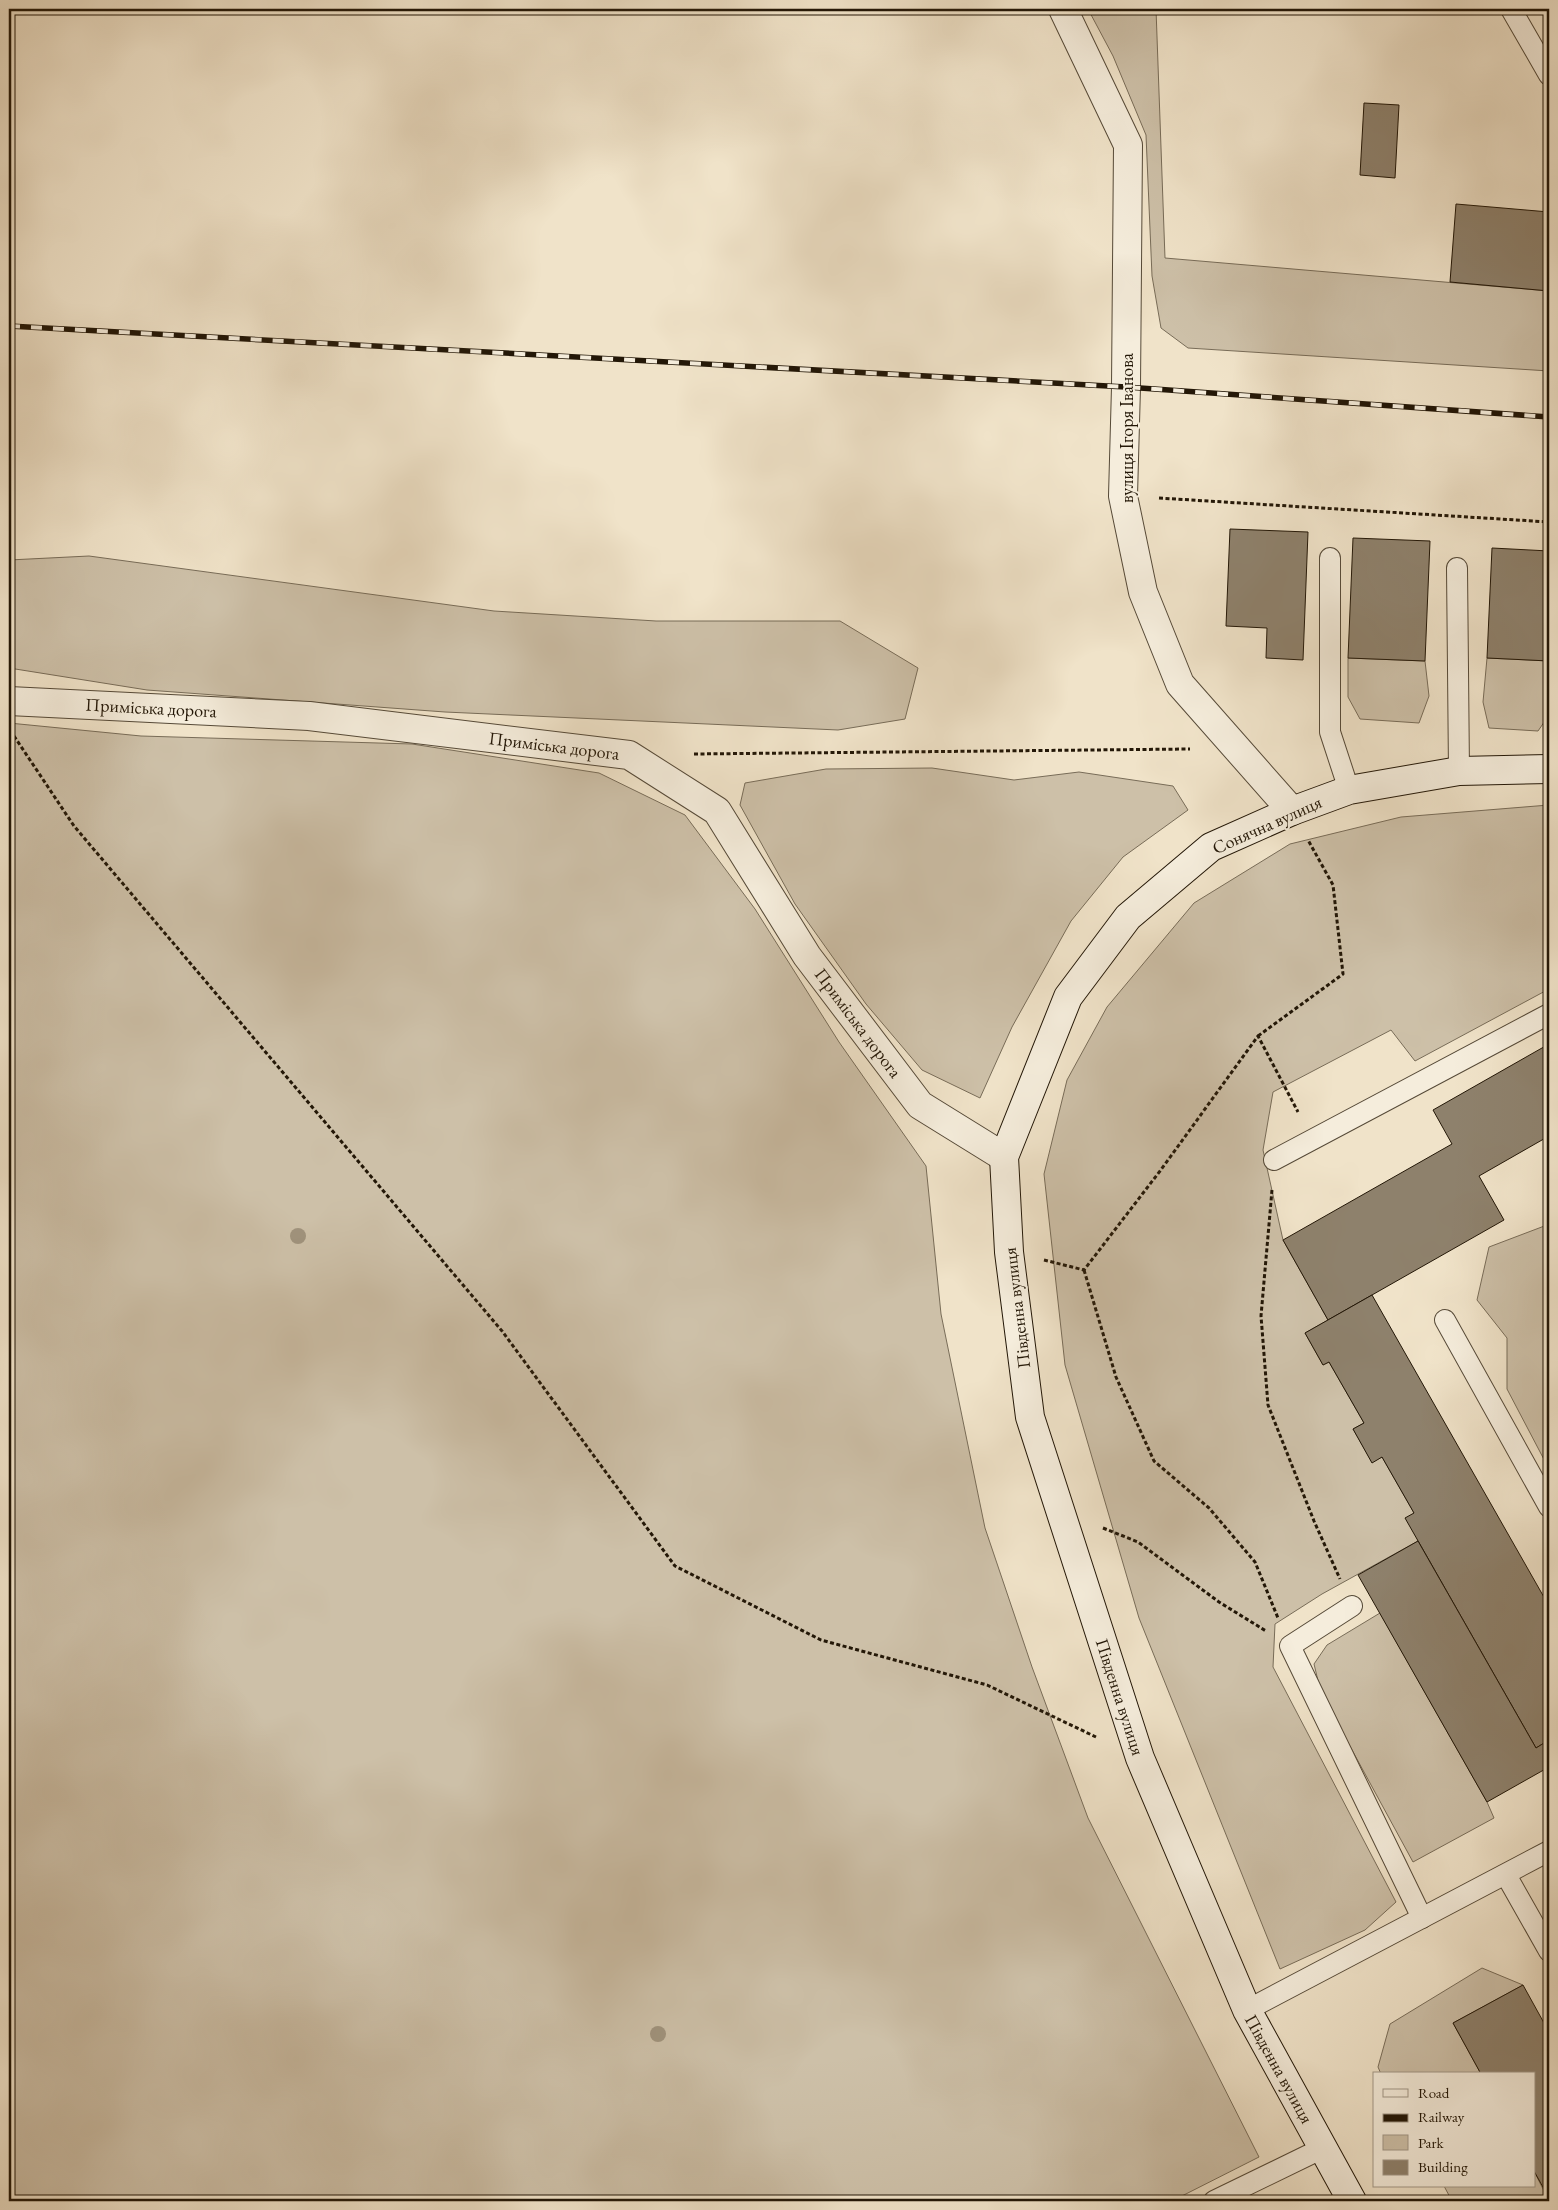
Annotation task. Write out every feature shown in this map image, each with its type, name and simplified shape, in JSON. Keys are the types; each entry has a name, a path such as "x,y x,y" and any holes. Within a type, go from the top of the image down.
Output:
{"street":[{"name":"вулиця Ігоря Іванова","path":"1063,9 1128,145 1123,496 1143,592 1180,684 1292,811"},
{"name":"Приміська дорога","path":"9,701 310,716 629,755 716,811 807,956 920,1105 1004,1158"},
{"name":"Сонячна вулиця","path":"1004,1158 1068,997 1128,917 1211,847 1292,811 1349,790 1460,771 1549,769"},
{"name":"Південна вулиця","path":"1004,1158 1009,1252 1030,1417 1140,1758 1247,2010 1352,2201"}],"lane":[{"path":"1511,9 1549,75"},
{"path":"1330,558 1330,732 1349,790"},
{"path":"1458,568 1460,771"},
{"path":"1274,1160 1549,1014"},
{"path":"1445,1320 1549,1507"},
{"path":"1352,1606 1290,1646 1422,1918"},
{"path":"1247,2010 1549,1851"},
{"path":"1506,1874 1549,1951"},
{"path":"1214,2201 1323,2148"}],"path":[{"path":"1123,496 1549,522"},
{"path":"9,728 74,826 502,1331 675,1566 821,1640 986,1685 1140,1758"},
{"path":"689,754 1238,748"},
{"path":"1084,1270 1160,1171 1258,1036 1343,974 1333,885 1292,811"},
{"path":"1258,1036 1313,1139"},
{"path":"1274,1160 1261,1316 1268,1405 1314,1521 1352,1606"},
{"path":"1009,1252 1084,1270"},
{"path":"1084,1270 1116,1377 1154,1461 1209,1508 1255,1562 1290,1646"},
{"path":"1060,1511 1138,1542 1219,1602 1290,1646"}],"green space":[{"path":"1088,9 1156,9 1165,258 1549,291 1549,371 1188,348 1161,328 1152,276 1146,135 1113,56"},
{"path":"89,556 494,611 656,621 840,621 918,668 905,719 838,730 445,712 147,690 9,668 9,560"},
{"path":"1348,658 1425,661 1429,696 1419,723 1360,719 1348,697"},
{"path":"1487,658 1549,661 1549,715 1538,731 1489,728 1483,702"},
{"path":"9,723 141,736 412,744 599,773 685,815 755,909 839,1042 926,1166 941,1314 985,1528 1032,1667 1088,1818 1259,2157 1172,2201 9,2201"},
{"path":"932,768 1014,780 1079,772 1173,786 1188,810 1123,857 1071,921 1012,1027 980,1098 922,1070 866,1004 795,904 740,805 745,783 826,769"},
{"path":"1549,805 1549,989 1415,1061 1391,1030 1273,1092 1263,1150 1283,1240 1328,1320 1305,1333 1323,1365 1329,1362 1364,1423 1353,1429 1372,1462 1382,1457 1414,1513 1418,1541 1322,1594 1275,1624 1273,1667 1396,1902 1365,1930 1280,1969 1139,1618 1065,1365 1044,1174 1067,1080 1107,1007 1194,903 1290,844 1401,817"},
{"path":"1547,1225 1549,1226 1549,1469 1507,1389 1507,1338 1477,1300 1489,1247"},
{"path":"1380,1613 1487,1802 1494,1818 1413,1862 1321,1693 1314,1664 1327,1645"},
{"path":"1482,1968 1523,1985 1453,2023 1480,2072 1380,2072 1378,2067 1390,2024"},
{"path":"1536,2175 1549,2201 1452,2201 1445,2188 1536,2188"}],"building":[{"path":"1364,103 1399,105 1395,178 1360,175"},
{"path":"1456,204 1549,212 1549,291 1450,282"},
{"path":"1230,529 1308,532 1303,660 1266,658 1267,628 1226,626"},
{"path":"1353,538 1430,541 1425,661 1348,658"},
{"path":"1492,548 1549,551 1549,661 1487,658"},
{"path":"1549,1044 1549,1136 1479,1176 1504,1220 1328,1320 1283,1240 1452,1144 1433,1110"},
{"path":"1372,1295 1549,1606 1549,1740 1536,1748 1405,1518 1414,1513 1382,1457 1372,1463 1353,1429 1364,1423 1329,1362 1323,1365 1305,1333"},
{"path":"1418,1541 1536,1748 1549,1740 1549,1767 1487,1802 1358,1575"},
{"path":"1523,1985 1549,2032 1549,2198 1536,2175 1536,2072 1480,2072 1453,2023"}],"railway":[{"path":"9,326 1126,387 1549,417"}]}
